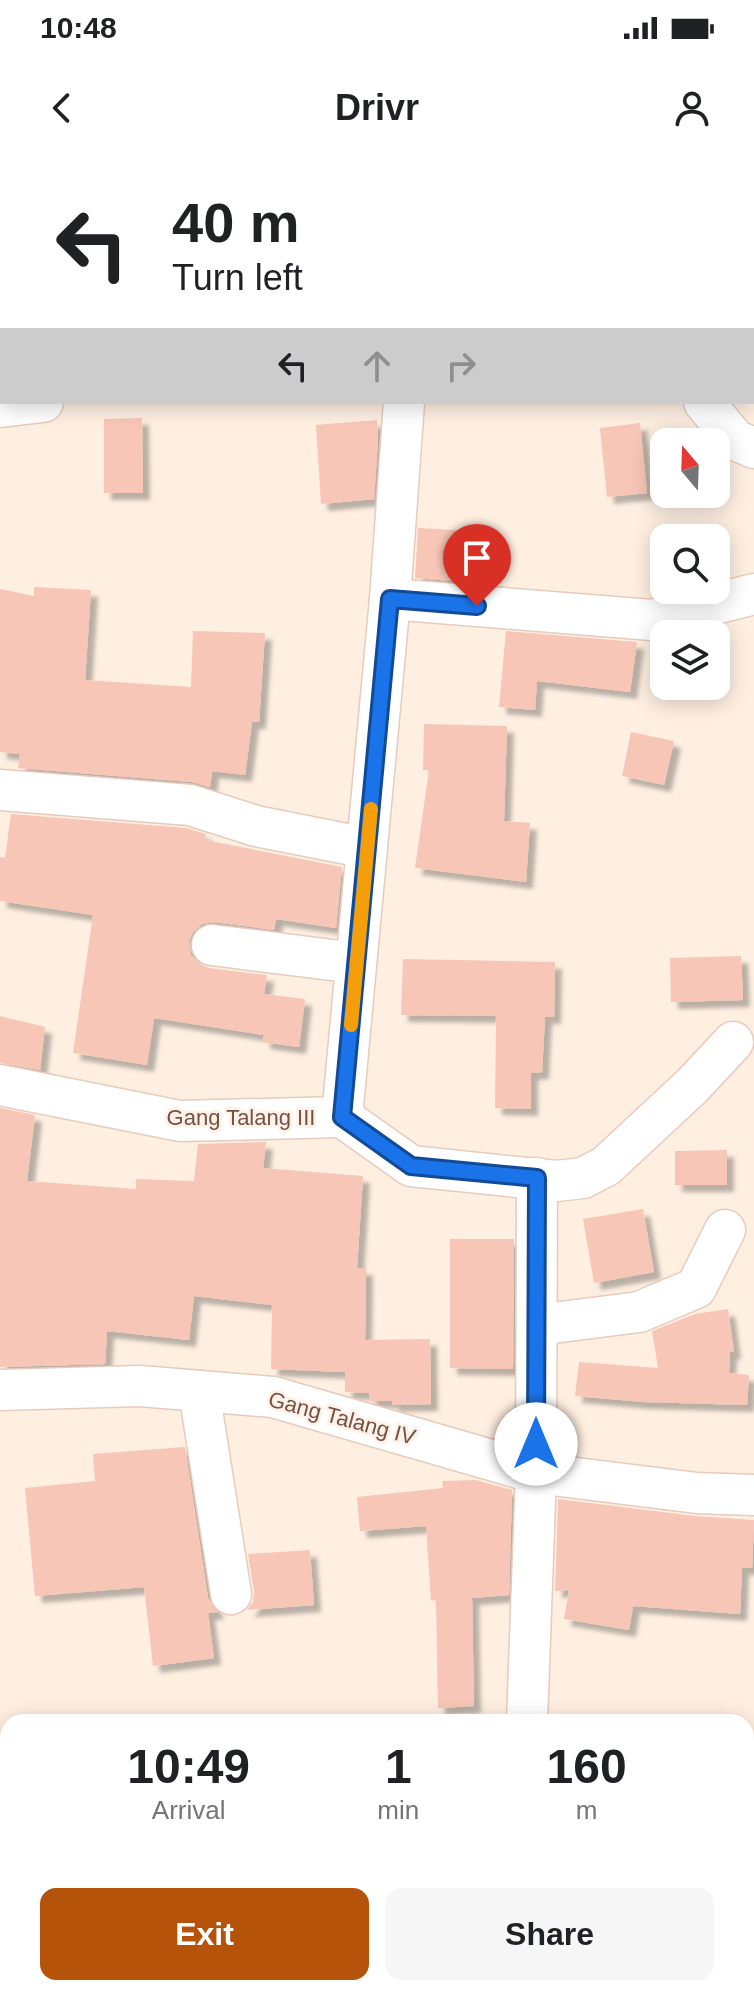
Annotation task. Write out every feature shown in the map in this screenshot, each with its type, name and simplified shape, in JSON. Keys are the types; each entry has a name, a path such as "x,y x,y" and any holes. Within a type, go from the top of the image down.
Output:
{"street":[{"path":"0,407 26,404"},
{"path":"404,404 390,599 342,1117 411,1166 556,1181 583,1178 606,1166 693,1085 733,1042"},
{"path":"706,404 735,440 754,448"},
{"path":"390,599 652,620 754,594"},
{"path":"0,790 190,805 256,826 367,848"},
{"path":"212,945 356,963"},
{"name":"Gang Talang III","path":"0,1085 180,1121 342,1117"},
{"path":"527,1714 536,1473 537,1178"},
{"path":"537,1325 639,1312 696,1288 725,1230"},
{"name":"Gang Talang IV","path":"0,1390 140,1386 273,1397 536,1473 697,1493 754,1495"},
{"path":"199,1391 231,1594"}],"building":[{"path":"142,418 143,493 104,493 104,419"},
{"path":"377,420 374,499 321,504 316,425"},
{"path":"640,423 647,493 607,497 600,428"},
{"path":"418,528 456,530 454,581 415,578"},
{"path":"34,587 91,590 85,680 191,687 193,631 265,633 259,722 252,722 245,775 212,771 210,787 192,782 18,768 20,754 0,752 0,589 34,596"},
{"path":"506,631 637,642 630,692 537,681 535,710 499,707"},
{"path":"424,724 507,726 504,821 530,823 526,882 415,868 429,770 423,770"},
{"path":"631,732 674,741 664,785 622,776"},
{"path":"11,814 186,828 206,834 205,840 342,867 336,928 276,919 274,930 214,922 202,924 189,941 191,955 199,964 267,975 264,994 305,999 299,1047 263,1042 264,1035 154,1018 147,1065 73,1053 93,915 0,901 0,857 5,858"},
{"path":"741,956 743,1000 671,1002 670,958"},
{"path":"403,959 555,962 554,1017 545,1017 542,1072 531,1073 531,1109 495,1108 496,1016 401,1015"},
{"path":"0,1016 45,1027 40,1070 0,1063"},
{"path":"0,1108 35,1115 27,1181 136,1189 136,1179 194,1181 198,1144 266,1142 263,1168 363,1176 357,1268 366,1268 365,1340 430,1339 431,1404 392,1405 392,1401 369,1401 369,1393 345,1392 345,1372 271,1369 272,1305 194,1296 189,1340 107,1331 105,1364 0,1367"},
{"path":"727,1150 727,1185 675,1185 675,1151"},
{"path":"643,1209 654,1272 594,1283 583,1219"},
{"path":"450,1239 514,1239 513,1369 450,1368"},
{"path":"728,1309 734,1352 730,1352 729,1373 749,1375 747,1405 575,1396 579,1362 658,1368 652,1331 695,1314"},
{"path":"185,1447 208,1598 218,1612 208,1613 214,1658 153,1666 144,1587 35,1596 25,1488 95,1481 93,1454"},
{"path":"476,1480 512,1490 509,1595 472,1598 474,1706 438,1708 436,1600 431,1601 426,1526 360,1531 357,1497 443,1488 442,1481"},
{"path":"558,1499 694,1516 754,1520 752,1568 742,1568 740,1614 633,1606 629,1630 564,1619 569,1590 555,1591"},
{"path":"310,1550 314,1605 247,1610 253,1602 254,1591 248,1554"}],"slow traffic":[{"path":"351,1025 371,809"}],"route":[{"path":"477,606 390,599 342,1117 411,1166 537,1178 536,1444"}]}
